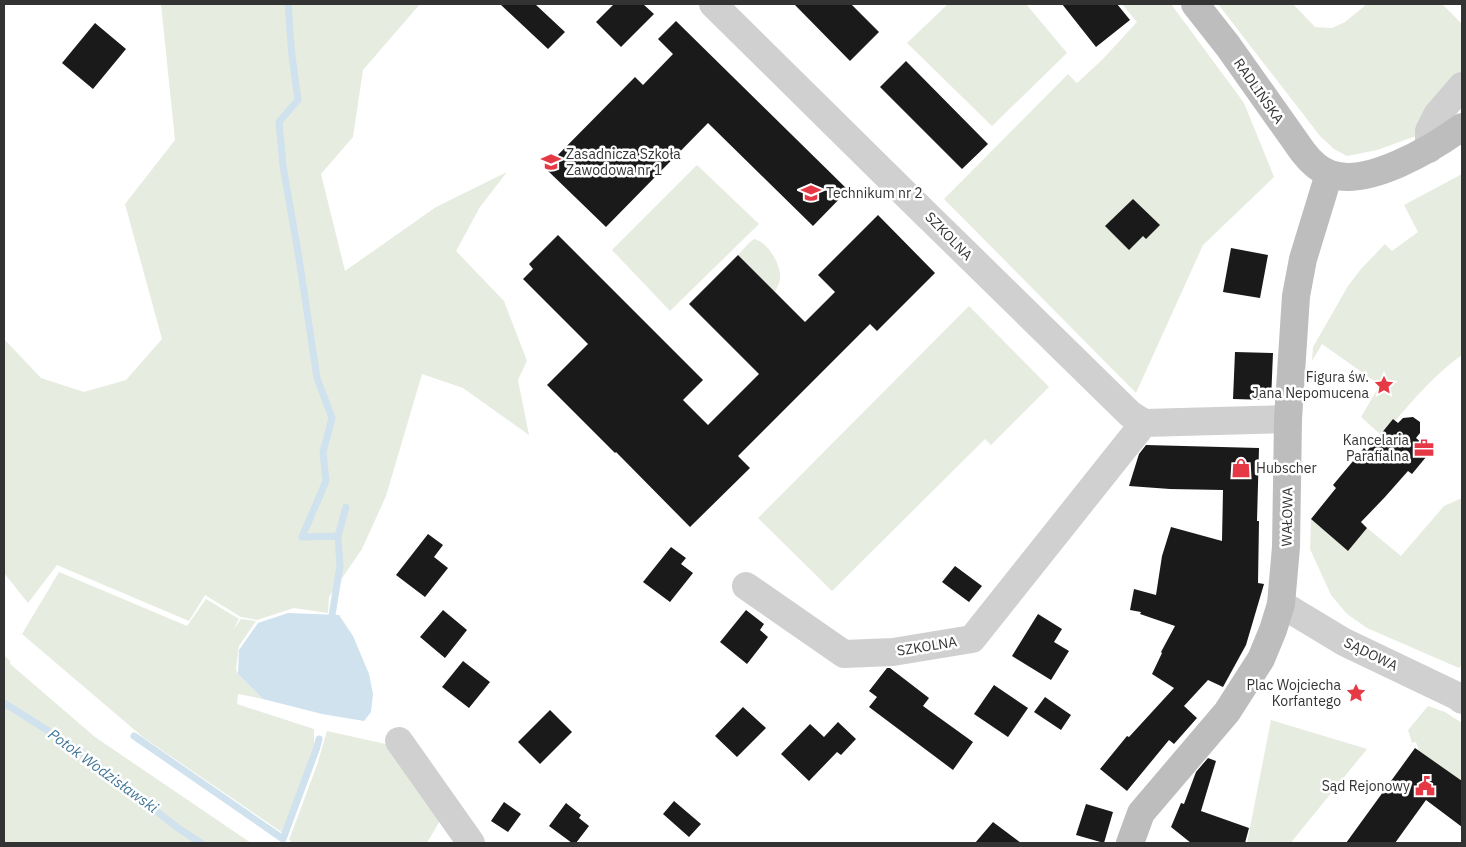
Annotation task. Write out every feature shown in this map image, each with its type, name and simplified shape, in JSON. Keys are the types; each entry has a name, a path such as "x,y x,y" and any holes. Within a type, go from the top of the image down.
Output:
{"street":[{"name":"SZKOLNA","path":"713,4 1037,324 1130,414 1144,423 972,639 892,652 844,654 746,586"},
{"name":"RADLIŃSKA","path":"1195,4 1228,46 1303,152 1311,161 1329,174"},
{"path":"1429,149 1429,131 1437,115 1462,86"},
{"path":"1329,174 1349,177 1363,175 1413,158 1462,127"},
{"name":"WAŁOWA","path":"1130,843 1141,813 1227,712 1261,659 1281,604 1286,547 1288,419 1296,296 1303,259 1329,174"},
{"path":"1144,423 1288,419"},
{"name":"SĄDOWA","path":"1281,604 1344,642 1460,695"},
{"path":"399,741 472,843"}],"shaded area":[{"path":"161,4 420,4 363,70 353,137 321,174 345,271 436,207 507,172 480,207 456,251 504,301 527,361 518,380 529,435 463,388 422,374 386,496 362,549 329,597 328,613 294,608 257,620 241,617 205,595 189,621 57,565 28,603 4,573 4,339 41,378 84,392 126,380 162,339 125,204 175,140"},
{"path":"948,4 1026,4 1067,53 992,126 907,43"},
{"path":"1122,4 1171,4 1244,103 1274,177 1203,245 1136,393 944,199 1068,74 1077,83 1102,60 1137,22"},
{"path":"1218,4 1293,4 1315,27 1332,28 1345,22 1367,4 1442,4 1462,24 1462,74 1416,136 1377,150 1347,156 1334,149 1320,136"},
{"path":"697,165 759,224 670,311 612,250"},
{"path":"1462,174 1462,355 1435,377 1395,421 1393,419 1380,434 1361,417 1380,385 1322,344 1312,361 1313,347 1348,286 1361,269 1385,244 1392,251 1418,232 1404,205"},
{"path":"754,239 771,252 777,263 780,278 775,292 738,255"},
{"path":"969,306 1049,387 991,445 985,439 832,591 758,518"},
{"path":"1462,498 1462,665 1459,668 1367,628 1347,614 1331,595 1310,549 1311,519 1348,551 1367,528 1401,556 1444,506"},
{"path":"59,572 187,626 206,599 239,619 233,630 241,619 256,621 239,646 236,669 238,674 263,699 238,694 237,704 314,729 314,747 283,833 144,738 22,634"},
{"path":"4,655 11,662 9,663 95,737 251,843 4,843"},
{"path":"1428,706 1445,712 1462,723 1462,781 1419,751 1416,742 1412,743 1408,730"},
{"path":"1271,720 1367,749 1292,843 1247,843"},
{"path":"327,731 390,745 442,817 427,843 293,843 289,840 317,765"}],"water":[{"path":"288,613 339,615 353,636 369,674 373,694 371,712 364,721 322,714 263,699 238,674 239,650 258,623"}],"building":[{"path":"500,4 535,4 565,32 548,49"},
{"path":"614,4 643,4 654,14 621,47 596,22"},
{"path":"794,4 851,4 879,32 850,61"},
{"path":"1062,4 1117,4 1130,20 1096,47"},
{"path":"676,21 848,190 813,226 708,123 606,227 545,168 635,77 643,85 673,54 658,39"},
{"path":"95,23 126,49 93,89 62,63"},
{"path":"906,61 988,144 962,169 880,87"},
{"path":"1133,199 1160,225 1146,239 1143,236 1129,250 1105,226"},
{"path":"878,215 935,273 877,331 870,324 738,456 750,468 690,527 547,385 588,344 523,279 533,269 529,264 558,235 703,380 683,400 708,425 759,374 689,304 738,255 805,322 835,292 818,275"},
{"path":"1231,248 1268,255 1260,298 1223,292"},
{"path":"1235,352 1273,353 1271,400 1233,399"},
{"path":"1413,417 1420,422 1420,433 1416,438 1431,451 1412,474 1408,471 1361,522 1367,528 1348,551 1311,519 1336,488 1333,485 1364,448 1367,451 1393,419 1398,423 1403,418"},
{"path":"1146,445 1259,448 1258,583 1264,584 1246,645 1223,687 1208,680 1184,706 1197,718 1174,744 1169,740 1127,791 1100,769 1127,736 1129,737 1174,688 1152,674 1175,626 1140,614 1141,612 1130,610 1134,589 1156,595 1162,556 1171,527 1222,541 1223,490 1129,486 1139,454"},
{"path":"428,534 443,545 434,557 448,568 425,597 396,575"},
{"path":"671,547 686,558 681,564 693,573 670,602 643,582"},
{"path":"955,566 982,586 969,602 942,582"},
{"path":"443,610 467,630 445,658 420,637"},
{"path":"746,610 764,624 760,630 768,637 747,664 720,642"},
{"path":"1038,614 1062,629 1054,642 1069,651 1051,680 1012,656"},
{"path":"463,661 490,682 469,708 442,687"},
{"path":"887,668 890,668 929,698 923,706 973,742 953,770 869,707 877,697 869,691"},
{"path":"994,685 1028,708 1008,737 974,714"},
{"path":"1045,697 1071,715 1061,730 1034,712"},
{"path":"743,707 766,728 737,757 715,736"},
{"path":"550,710 572,732 540,764 518,742"},
{"path":"838,722 856,739 841,755 837,752 809,781 781,754 810,724 824,737"},
{"path":"1415,748 1462,781 1462,827 1426,800 1395,843 1346,843"},
{"path":"1208,758 1216,761 1201,811 1249,828 1245,843 1191,843 1171,827 1181,803 1184,804 1196,772"},
{"path":"674,801 701,824 689,837 663,814"},
{"path":"504,802 521,814 508,832 491,821"},
{"path":"566,803 581,815 579,818 589,826 576,843 572,843 549,826"},
{"path":"1086,804 1113,812 1104,843 1076,835"},
{"path":"993,822 1021,843 975,843"}],"waterway":[{"path":"288,4 298,100 279,122 283,166 317,378 332,418 323,452 326,481 302,537 338,536"},
{"path":"332,615 340,566 338,536 346,507"},
{"name":"Potok Wodzisławski","path":"4,703 77,749 178,828 201,843"},
{"path":"134,736 283,839 319,739"}],"place":[{"name":"Zasadnicza Szkoła Zawodowa nr 1","path":"551,162"},
{"name":"Technikum nr 2","path":"811,193"},
{"name":"Figura św. Jana Nepomucena","path":"1384,385"},
{"name":"Kancelaria Parafialna","path":"1424,448"},
{"name":"Hubscher","path":"1241,468"},
{"name":"Plac Wojciecha Korfantego","path":"1356,693"},
{"name":"Sąd Rejonowy","path":"1425,786"}]}
